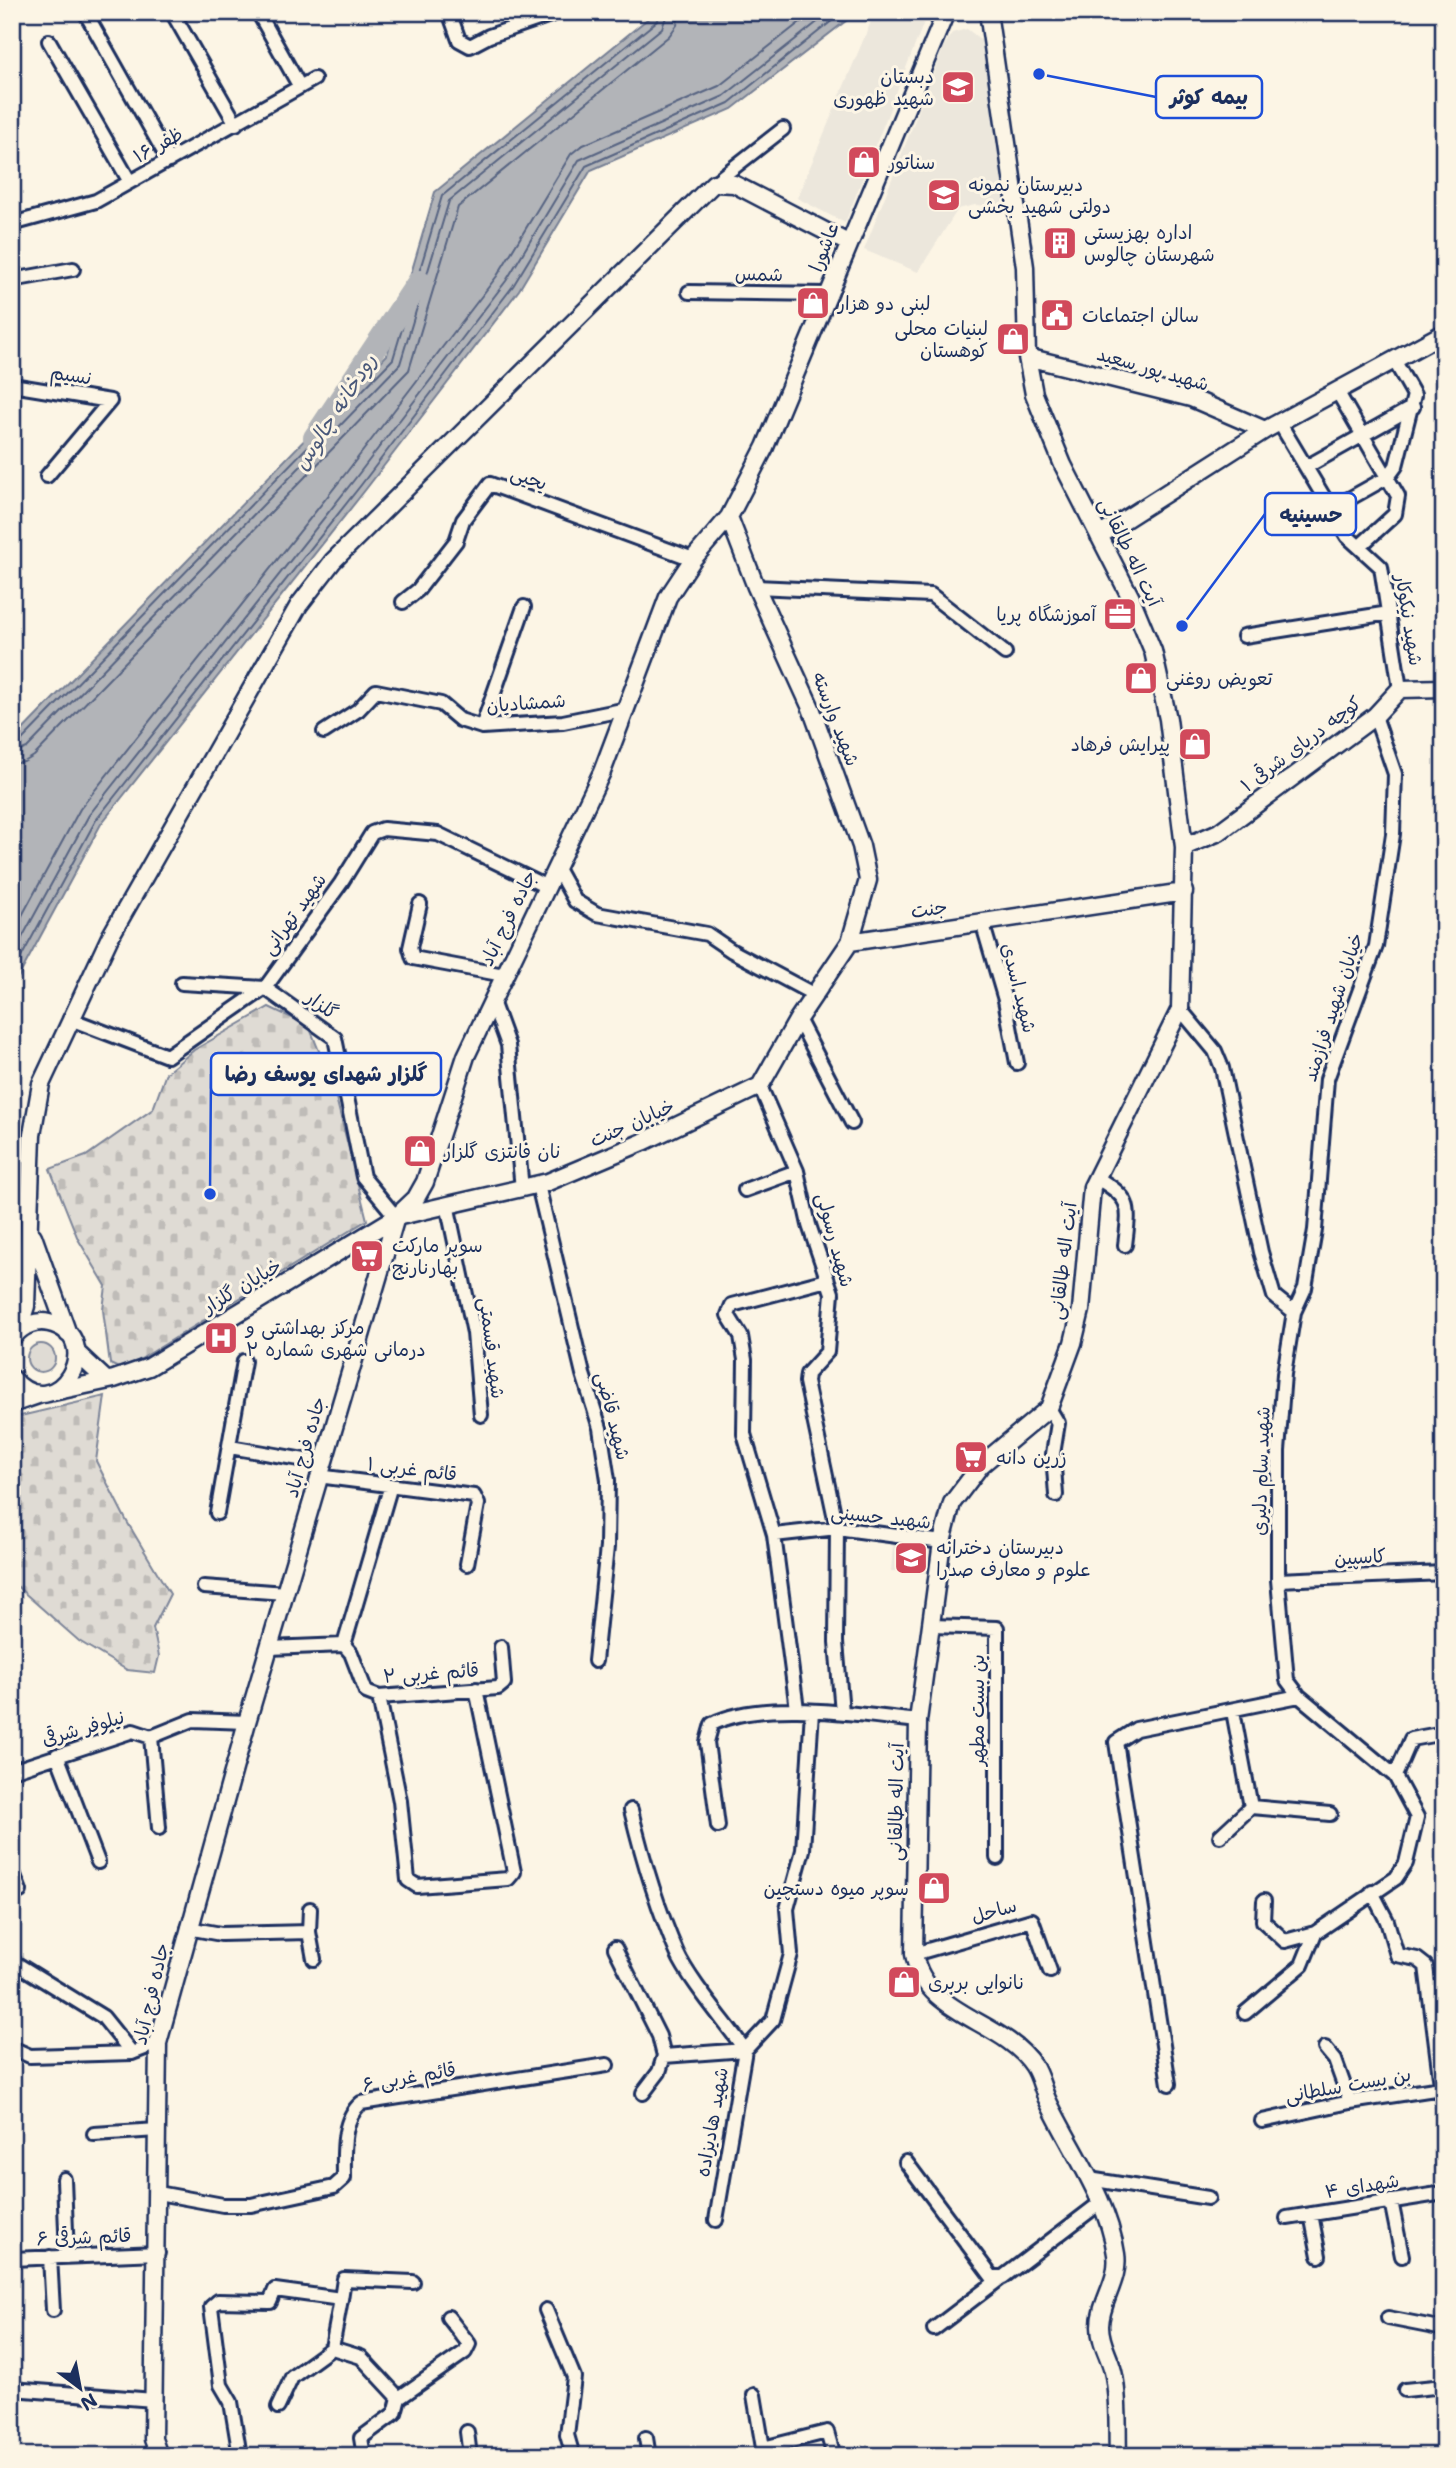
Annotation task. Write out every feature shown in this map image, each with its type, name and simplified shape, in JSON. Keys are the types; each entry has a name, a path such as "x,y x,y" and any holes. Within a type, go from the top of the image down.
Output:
{"street":[{"path":"85,12 169,161"},
{"path":"172,12 236,124"},
{"path":"258,12 300,87"},
{"path":"449,12 459,40 470,46 489,36 559,12"},
{"name":"عاشورا","path":"729,517 795,380 848,243 946,12"},
{"path":"940,29 959,12"},
{"path":"976,12 992,35"},
{"name":"آیت اله طالقانی","path":"989,12 1024,267 1027,357 1034,394 1063,465 1131,597 1153,651 1168,719 1184,847 1181,1009 1092,1187 1081,1310 1073,1343 1049,1408 981,1465 952,1503 942,1542 918,1721 914,1954 916,1970 924,1983 951,2008 1019,2046 1035,2068 1046,2098 1100,2203 1116,2254 1115,2276 1100,2323 1102,2344 1114,2375 1118,2456"},
{"path":"49,41 130,183"},
{"name":"ظفر ۱۶","path":"12,224 96,201 314,79"},
{"path":"15,1335 26,1306 32,1135 41,1084 110,937 292,617 333,561 714,183 783,129"},
{"path":"714,183 734,184 848,243"},
{"path":"12,279 73,269"},
{"name":"شمس","path":"689,292 829,294"},
{"path":"1099,536 1272,426 1444,333"},
{"name":"شهید پور سعید","path":"1027,357 1191,397 1272,426"},
{"path":"1331,509 1388,477 1396,467 1414,395 1394,360"},
{"name":"نسیم","path":"12,385 110,401 47,476"},
{"path":"1337,391 1398,496 1395,514 1359,547"},
{"path":"1306,467 1412,407"},
{"name":"شهید نیکوکار","path":"1272,426 1306,467 1347,536 1381,567 1400,689"},
{"name":"یحیی","path":"403,601 418,590 456,541 463,520 490,484 693,559"},
{"name":"جاده فرج آباد","path":"159,2456 153,2439 158,2253 158,2043 188,1928 320,1469 396,1217 416,1198 425,1182 466,1056 602,772 668,597 693,559 729,517"},
{"name":"شهید وارسته","path":"729,517 756,587 811,708 862,846 868,880 850,942"},
{"path":"756,587 931,595 1004,653"},
{"path":"482,727 524,607"},
{"path":"1244,636 1389,613"},
{"path":"1400,689 1444,688"},
{"name":"کوچه دریای شرقی ۱","path":"1184,847 1219,831 1375,716 1400,689"},
{"name":"شمشادیان","path":"324,732 358,710 376,691 441,704 460,720 482,727 563,722 627,709"},
{"name":"خیابان شهید فرازمند","path":"1294,1312 1304,1288 1315,1230 1327,1079 1376,946 1393,834 1395,774 1375,716"},
{"name":"شهید تهرانی","path":"70,1019 167,1056 265,988 341,883 372,833 383,829 438,834 547,887"},
{"path":"556,867 575,901 597,914 707,933 732,951 815,995"},
{"name":"جنت","path":"850,942 1184,892"},
{"path":"420,904 410,948 413,958 504,975"},
{"name":"شهید اسدی","path":"982,922 1005,1000 1017,1063"},
{"path":"760,1086 798,1019 850,942"},
{"path":"182,983 265,988"},
{"name":"گلزار","path":"265,988 335,1038 363,1177 396,1217"},
{"path":"492,1001 508,1045 522,1189"},
{"path":"1181,1009 1215,1051 1222,1068 1264,1263 1274,1296 1294,1312"},
{"path":"798,1019 852,1123"},
{"name":"خیابان جنت","path":"396,1217 538,1185 643,1142 760,1086"},
{"name":"شهید رسولی","path":"760,1086 797,1171 832,1293 827,1352 807,1374 806,1382 837,1528 836,1642 842,1713"},
{"path":"745,1190 797,1171"},
{"path":"1097,1178 1121,1193 1129,1209 1125,1245"},
{"name":"شهید قاضی","path":"538,1185 583,1374 600,1428 608,1480 607,1547 595,1661"},
{"name":"شهید قسمتی","path":"447,1204 474,1333 481,1416"},
{"name":"خیابان گلزار","path":"12,1404 149,1367 396,1217"},
{"path":"30,1227 77,1353 106,1380"},
{"path":"797,1709 774,1535 744,1433 746,1360 741,1336 728,1315 732,1305 827,1280"},
{"name":"شهید سام دلیری","path":"1294,1312 1284,1374 1278,1451 1278,1580 1287,1680 1299,1696 1395,1776 1417,1817 1406,1863 1396,1878 1371,1892 1315,1933"},
{"path":"15,1335 38,1323 49,1323 68,1334"},
{"path":"12,1378 29,1391 47,1393 72,1377 77,1353"},
{"path":"217,1513 244,1362"},
{"path":"1049,1408 1058,1423 1053,1454 1056,1495"},
{"name":"قائم غربی ۱","path":"230,1447 391,1485 474,1496 478,1504 467,1564"},
{"path":"269,1648 344,1646 391,1485"},
{"name":"شهید حسینی","path":"774,1535 837,1528 942,1542"},
{"name":"کاسپين","path":"1278,1580 1444,1573"},
{"path":"204,1587 285,1593"},
{"name":"بن بست مطهر","path":"931,1626 996,1628 997,1858"},
{"name":"قائم غربی ۲","path":"344,1646 351,1653 366,1692 379,1697 498,1688 504,1683 501,1647"},
{"path":"379,1697 400,1801 408,1880 417,1886 508,1879 514,1872 476,1689"},
{"path":"1169,2084 1116,1742 1136,1729 1233,1712 1299,1696"},
{"path":"718,1826 708,1742 712,1724 723,1718 797,1709 918,1721"},
{"name":"شهید هادیزاده","path":"716,2220 745,2050 773,2020 791,1954 787,1909 803,1850 812,1712"},
{"path":"1233,1712 1251,1807"},
{"name":"نیلوفر شرقی","path":"12,1771 133,1731 151,1737 193,1720 247,1722"},
{"path":"1395,1776 1411,1738 1444,1733"},
{"path":"151,1737 159,1828"},
{"path":"57,1755 98,1862"},
{"path":"1220,1836 1251,1807 1330,1814"},
{"path":"631,1810 650,1888 666,1918 678,1955 745,2050"},
{"path":"12,1870 20,1891"},
{"path":"1371,1892 1387,1921 1397,1955 1417,1959 1426,1966 1444,2109"},
{"path":"1264,1901 1263,1921 1285,1941 1315,1933"},
{"path":"310,1909 309,1932 314,1959"},
{"name":"ساحل","path":"914,1954 1032,1920 1050,1971"},
{"path":"188,1928 221,1934 309,1932"},
{"path":"1245,2013 1302,1965 1315,1933"},
{"path":"615,1948 659,2036 664,2056 659,2072 643,2093"},
{"path":"12,1961 103,2017 132,2053"},
{"path":"12,2048 30,2056 132,2053 158,2043"},
{"path":"1325,2048 1335,2060 1350,2102"},
{"path":"664,2056 745,2050"},
{"name":"قائم غربی ۶","path":"158,2193 223,2205 251,2205 334,2186 344,2178 348,2126 354,2109 361,2103 607,2064"},
{"name":"بن بست سلطانی","path":"1262,2121 1350,2102 1441,2088"},
{"path":"94,2134 158,2130"},
{"path":"906,2162 992,2277 1003,2277"},
{"path":"64,2179 67,2257"},
{"path":"1089,2179 1208,2198"},
{"name":"شهدای ۴","path":"1286,2218 1444,2193"},
{"path":"1391,2201 1402,2256"},
{"path":"934,2329 1100,2203"},
{"path":"1311,2214 1320,2256"},
{"name":"قائم شرقی ۶","path":"12,2259 158,2253"},
{"path":"50,2258 53,2310"},
{"path":"278,2407 292,2377 332,2348 344,2279 413,2282"},
{"path":"240,2456 231,2402 221,2385 211,2307 218,2301 270,2302 275,2290 341,2300"},
{"path":"546,2310 574,2378 567,2435 573,2456"},
{"path":"364,2456 361,2438 395,2413 399,2398 466,2352 469,2344 448,2317"},
{"path":"1388,2318 1439,2328 1444,2326"},
{"path":"332,2348 361,2357 399,2398"},
{"path":"1405,2390 1444,2386"},
{"path":"12,2389 154,2400"},
{"path":"754,2395 763,2448 827,2432 834,2456"},
{"path":"467,2432 470,2456"},
{"path":"646,2438 649,2456"}],"shaded area":[{"path":"875,12 928,12 845,223 797,198"},
{"name":"دبیرستان نمونه دولتی شهید بخشی","path":"967,29 985,43 1005,207 975,205 958,209 918,272 864,250 944,46 952,33"},
{"name":"دبیرستان دخترانه علوم و معارف صدرا","path":"893,1543 931,1545 929,1573 891,1571"}],"green space":[{"path":"1439,385 1444,385 1444,579 1437,579"},
{"path":"269,1007 309,1026 333,1086 367,1220 123,1370 110,1364 103,1310 106,1286 78,1239 50,1169 86,1156 153,1109 166,1073 194,1050"},
{"path":"41,1344 51,1348 55,1358 51,1368 41,1372 31,1368 27,1358 31,1348"},
{"path":"105,1396 96,1461 126,1520 170,1594 153,1628 159,1656 155,1673 127,1670 79,1641 12,1582 12,1418"}],"water":[{"path":"656,12 851,12 847,20 732,109 591,170 519,290 366,489 101,824 12,989 12,741 387,355 435,192"}],"waterway":[{"name":"رودخانه چالوس","path":"315,438 419,282"}],"place":[{"name":"بیمه کوثر","path":"1039,74"},
{"name":"دبستان شهید ظهوری","path":"958,87"},
{"name":"سناتور","path":"864,162"},
{"name":"دبیرستان نمونه دولتی شهید بخشی","path":"944,195"},
{"name":"اداره بهزیستی شهرستان چالوس","path":"1060,243"},
{"name":"لبنی دو هزار","path":"813,303"},
{"name":"سالن اجتماعات","path":"1057,315"},
{"name":"لبنیات محلی کوهستان","path":"1013,339"},
{"name":"آموزشگاه پریا","path":"1120,614"},
{"name":"حسینیه","path":"1182,626"},
{"name":"تعویض روغنی","path":"1141,678"},
{"name":"پیرایش فرهاد","path":"1195,744"},
{"name":"نان فانتزی گلزار","path":"420,1151"},
{"name":"گلزار شهدای یوسف رضا","path":"210,1194"},
{"name":"سوپر مارکت بهارنارنج","path":"367,1256"},
{"name":"مرکز بهداشتی و درمانی شهری شماره ۲","path":"221,1338"},
{"name":"زرین دانه","path":"971,1457"},
{"name":"دبیرستان دخترانه علوم و معارف صدرا","path":"911,1558"},
{"name":"سوپر میوه دستچین","path":"934,1888"},
{"name":"نانوایی بربری","path":"904,1982"}]}
